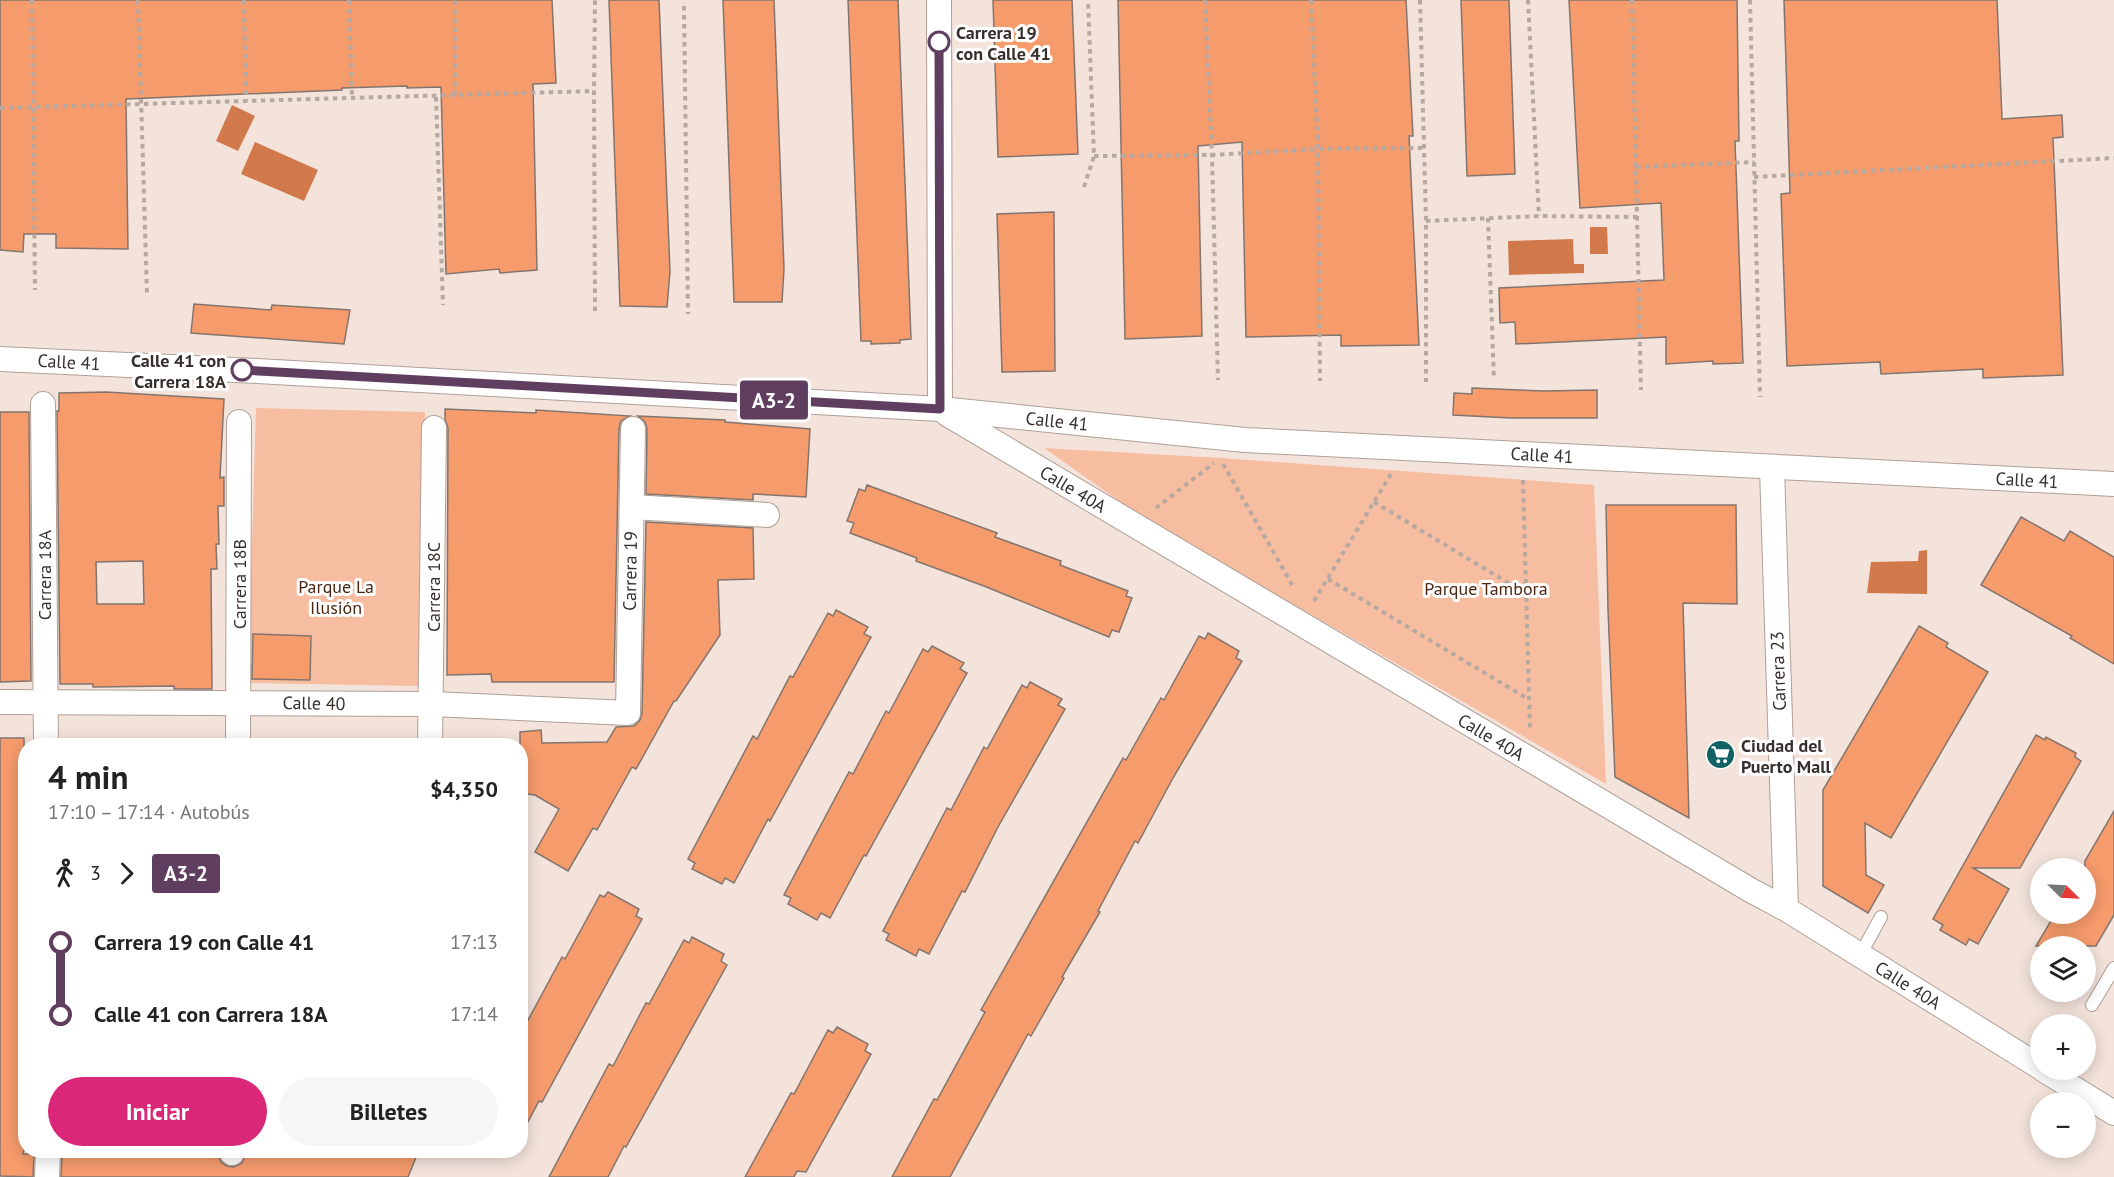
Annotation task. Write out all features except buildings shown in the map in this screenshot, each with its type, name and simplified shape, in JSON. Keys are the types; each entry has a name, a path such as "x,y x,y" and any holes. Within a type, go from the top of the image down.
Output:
{"street":[{"path":"939,0 940,409"},
{"name":"Calle 41","path":"0,359 269,371 940,409 1245,440 2114,484"},
{"name":"Carrera 18A","path":"42,404 46,738"},
{"name":"Calle 40A","path":"940,409 1136,527 1305,619 1527,758 1786,909 2030,1061"},
{"name":"Carrera 18B","path":"238,738 239,422"},
{"name":"Carrera 18C","path":"430,738 434,428"},
{"name":"Carrera 19","path":"628,713 633,429"},
{"name":"Carrera 23","path":"1772,468 1786,909"},
{"path":"632,507 767,514"},
{"name":"Calle 40","path":"0,702 432,704 628,713"},
{"path":"2060,1080 2114,1113"},
{"path":"47,1177 48,1158"}],"lane":[{"path":"1860,955 1881,917"},
{"path":"2092,1005 2114,968"}],"path":[{"path":"32,0 35,290"},
{"path":"138,0 147,294"},
{"path":"244,0 246,101"},
{"path":"349,0 352,98"},
{"path":"455,0 455,95"},
{"path":"595,0 595,311"},
{"path":"1084,187 1094,156 1088,0"},
{"path":"1204,0 1212,155 1218,380"},
{"path":"1311,0 1318,149 1320,381"},
{"path":"1420,0 1426,220 1426,382"},
{"path":"1528,0 1539,216"},
{"path":"1632,0 1641,390"},
{"path":"1750,0 1760,397"},
{"path":"684,6 688,314"},
{"path":"0,108 594,92"},
{"path":"436,97 443,305"},
{"path":"1094,156 1212,155 1318,149 1424,148"},
{"path":"1754,177 2114,158"},
{"path":"1636,167 1754,162"},
{"path":"1426,220 1539,216 1637,217"},
{"path":"1488,218 1494,380"},
{"path":"1305,619 1407,448"},
{"path":"1527,454 1523,479 1530,740 1527,758"},
{"path":"1136,527 1143,518 1220,458 1305,619"},
{"path":"1374,502 1526,594"},
{"path":"1328,579 1529,700"}],"green space":[{"name":"Parque La Ilusión","path":"256,408 425,412 418,686 248,683"},
{"name":"Parque Tambora","path":"1044,448 1220,458 1594,485 1606,784 1143,518"}],"shaded area":[{"path":"232,105 255,116 238,151 216,141"},
{"path":"255,142 318,170 304,201 241,174"},
{"path":"1590,227 1607,227 1608,254 1590,254"},
{"path":"1573,239 1574,264 1584,264 1584,273 1509,275 1508,241"},
{"path":"1927,550 1927,594 1867,593 1871,562 1918,561 1919,551"}],"bus line":[{"name":"A3-2","path":"242,370 940,409 939,42"}],"place":[{"name":"Carrera 19 con Calle 41","path":"939,42"},
{"name":"Calle 41 con Carrera 18A","path":"242,370"},
{"name":"Ciudad del Puerto Mall","path":"1720,755"}]}
